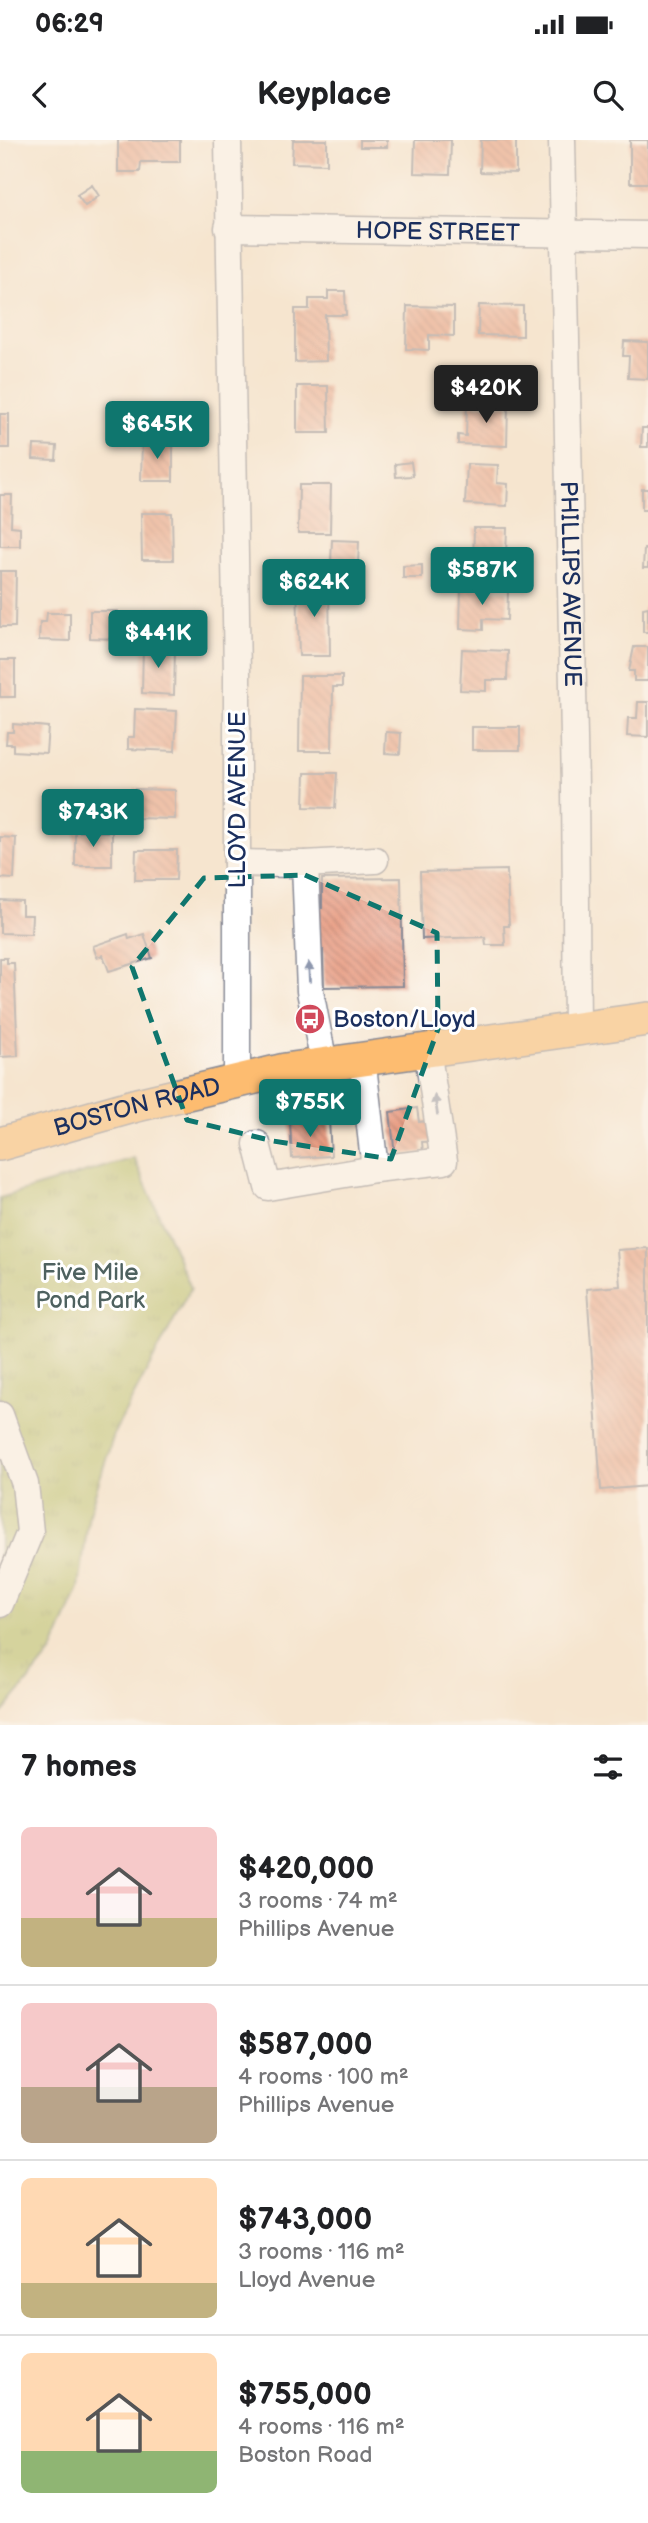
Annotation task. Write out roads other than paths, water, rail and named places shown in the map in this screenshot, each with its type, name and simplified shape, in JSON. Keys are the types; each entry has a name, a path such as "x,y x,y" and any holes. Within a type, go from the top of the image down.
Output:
{"main road":[{"name":"BOSTON ROAD","path":"0,1144 237,1081 324,1064 648,1019"}],"street":[{"name":"LLOYD AVENUE","path":"228,140 237,1081"},
{"name":"PHILLIPS AVENUE","path":"562,140 577,1028"},
{"name":"HOPE STREET","path":"228,228 648,235"},
{"path":"237,863 305,864 375,860"},
{"path":"305,864 310,991 324,1064"},
{"path":"257,1144 268,1187 444,1161 427,1049"},
{"path":"362,1058 375,1170"},
{"path":"0,1415 25,1484 30,1532 0,1604"}],"place":[{"name":"Boston/Lloyd","path":"310,1019"}],"park label":[{"name":"Five Mile Pond Park","path":"90,1286"}]}
